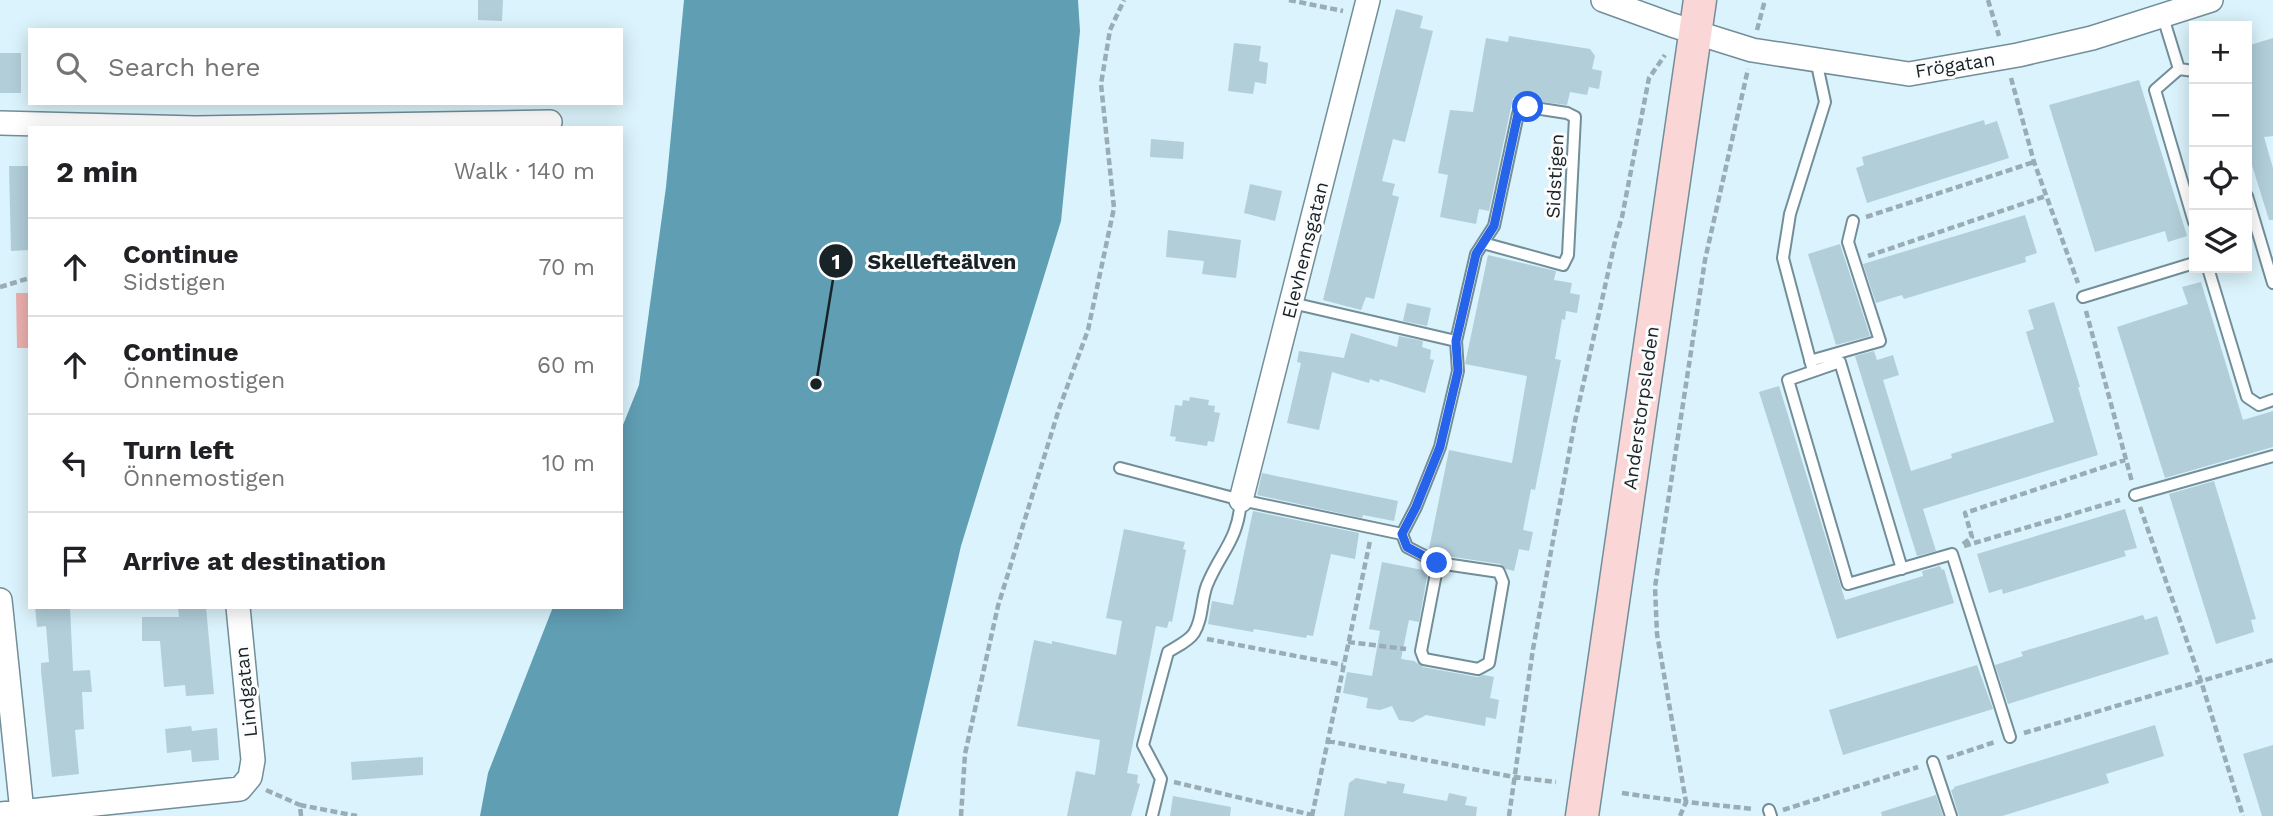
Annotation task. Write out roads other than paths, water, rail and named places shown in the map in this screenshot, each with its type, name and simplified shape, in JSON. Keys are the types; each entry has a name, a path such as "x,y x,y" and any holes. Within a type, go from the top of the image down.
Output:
{"main road":[{"name":"Anderstorpsleden","path":"1582,816 1684,29 1700,0"}],"street":[{"path":"1603,0 1684,29"},
{"name":"Frögatan","path":"1684,29 1752,50 1909,74 2092,38 2175,7 2211,0"},
{"name":"Elevhemsgatan","path":"1241,500 1366,7"},
{"path":"368,126 550,122"},
{"path":"0,123 118,126"},
{"path":"0,600 11,813"},
{"name":"Lindgatan","path":"11,813 240,789 250,777 253,760 238,609"}],"lane":[{"path":"2175,7 2179,69"},
{"path":"1811,366 1783,258 1790,214 1825,102 1816,60"},
{"path":"2189,70 2179,69 2155,90 2190,210"},
{"name":"Sidstigen","path":"1402,534 1440,447 1458,371 1456,341 1476,254 1483,243 1494,226 1518,114 1528,107 1567,113 1575,117 1568,255 1563,265 1483,243"},
{"path":"2251,210 2273,282"},
{"path":"1853,221 1848,242 1880,341 1811,366 1788,380 1849,584 1952,554 2010,737"},
{"path":"2083,297 2189,265"},
{"path":"2210,273 2247,397 2259,405 2272,402"},
{"path":"1292,303 1456,341"},
{"path":"1811,366 1840,362 1902,569"},
{"path":"2135,495 2273,456"},
{"path":"1120,468 1241,500 1373,526 1402,534 1407,547 1437,563 1499,572 1503,582 1489,663 1478,669 1424,659 1421,651 1437,563"},
{"path":"1152,816 1161,779 1143,746 1168,652 1192,636 1197,628 1206,586 1230,546 1240,520 1241,500"},
{"path":"1933,762 1951,816"}],"water":[{"path":"684,0 1078,0 1080,31 1061,221 961,546 898,816 480,816 488,773 552,609 623,609 623,425 639,385 666,187"}],"place":[{"name":"Skellefteälven","path":"816,384"}]}
